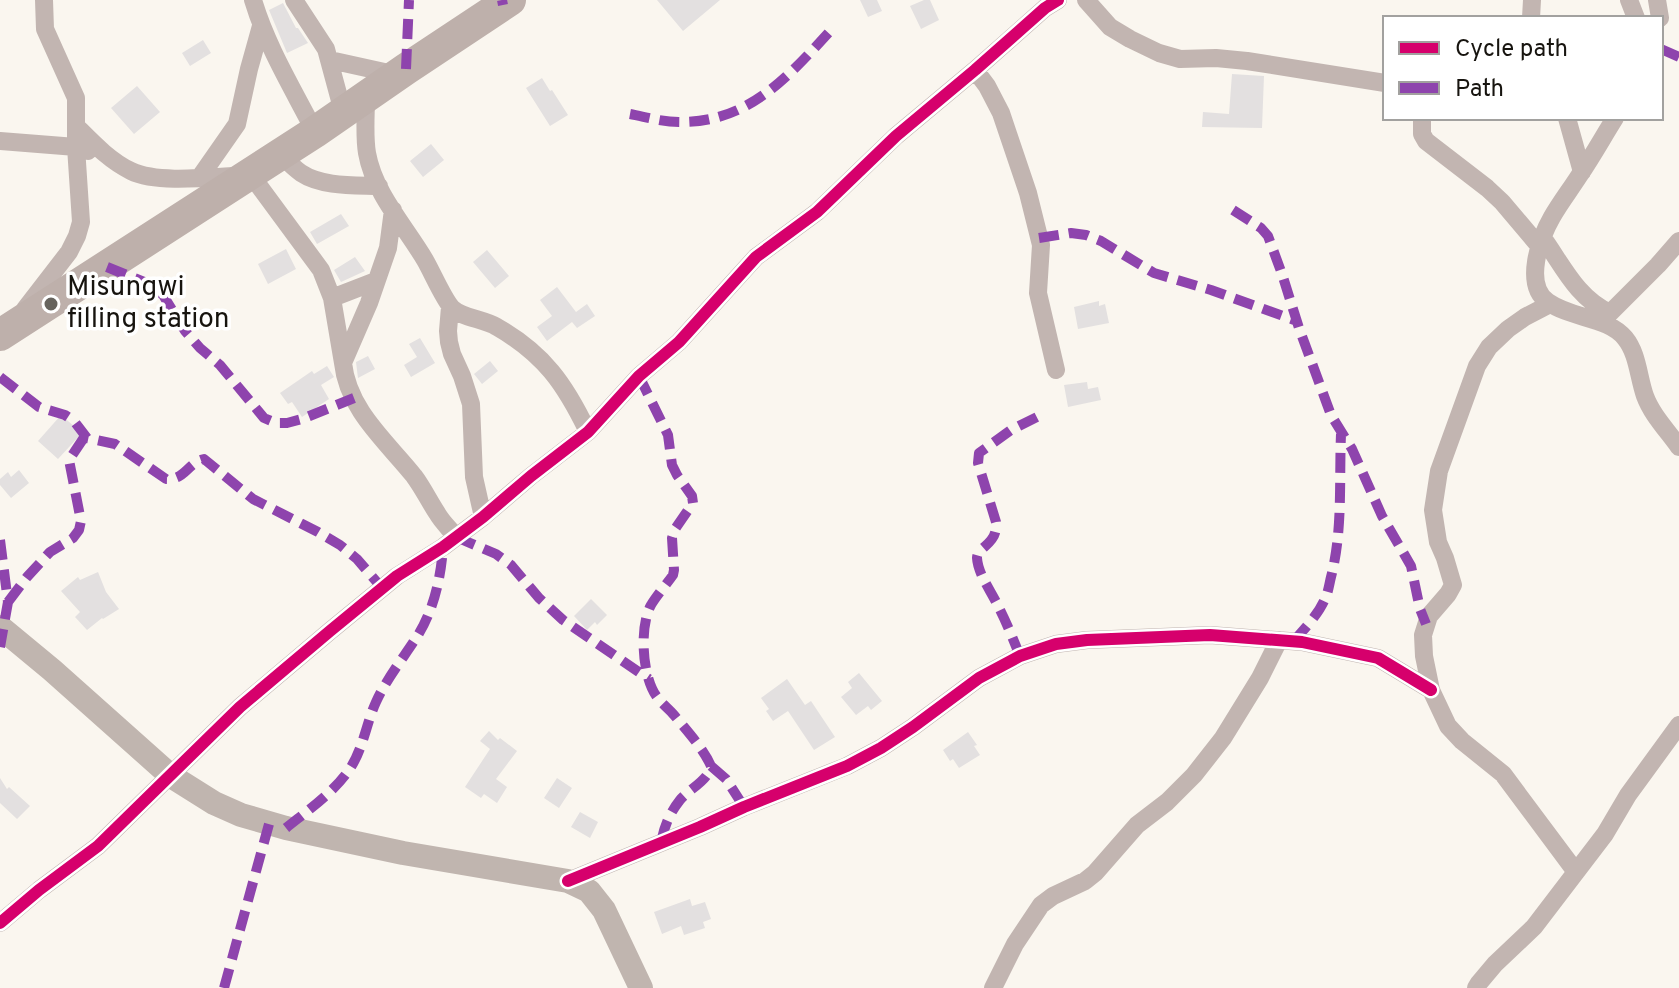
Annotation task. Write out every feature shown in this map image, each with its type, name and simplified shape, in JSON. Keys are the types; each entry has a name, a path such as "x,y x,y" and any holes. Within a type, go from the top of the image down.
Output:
{"highway":[{"path":"5,332 251,175 510,0"}],"street":[{"path":"5,332 69,252 81,222 76,98 45,29 44,0"},
{"path":"253,0 261,26 315,132"},
{"path":"294,0 318,35 355,105 372,171 379,186 415,242 450,307 497,326 538,356 569,394 588,432"},
{"path":"0,923 98,846 240,707 330,631 397,576 483,517 588,432 639,376 679,342 756,257 817,212 896,136 1058,0"},
{"path":"1086,0 1110,27 1159,53 1180,59 1247,61 1383,83"},
{"path":"200,177 237,124 261,26"},
{"path":"330,60 398,75"},
{"path":"975,70 1001,113 1028,193 1041,245 1038,293 1056,370"},
{"path":"1422,120 1422,134 1426,141 1502,202 1625,337 1635,353 1646,398 1655,417 1679,447"},
{"path":"1568,120 1582,172"},
{"path":"1606,317 1571,314 1550,304 1543,299 1537,286 1535,270 1550,219 1614,120"},
{"path":"77,127 107,156 133,172 179,179 251,175 321,270 332,298 348,386 375,433 424,489 437,513 456,537"},
{"path":"0,141 76,147 107,156"},
{"path":"281,155 302,173 315,179 379,186"},
{"path":"343,363 388,248 393,210"},
{"path":"1606,317 1679,241"},
{"path":"332,298 376,281"},
{"path":"1550,304 1508,329 1489,347 1477,366 1439,471 1433,510 1438,542 1453,585 1429,616 1423,635 1431,690 1448,726 1503,774 1576,872"},
{"path":"450,307 449,342 471,404 474,477 483,517"},
{"path":"0,627 171,776 214,803 269,824 403,853 568,881 589,891 604,910 629,977 641,988"},
{"path":"568,881 847,766 881,748 1003,664 1039,649 1072,641 1210,635 1302,642 1378,658 1431,690"},
{"path":"993,988 1015,944 1041,905 1095,873 1137,825 1167,802 1194,775 1223,738 1279,640"},
{"path":"1476,988 1495,964 1534,927 1605,834 1628,795 1679,725"}],"building":[{"path":"657,0 720,0 683,31"},
{"path":"860,0 877,0 882,11 868,17"},
{"path":"930,0 939,20 921,29 910,6"},
{"path":"283,3 308,43 287,53 269,10"},
{"path":"203,40 211,53 190,66 182,53"},
{"path":"1232,74 1264,76 1262,128 1202,127 1203,112 1229,114"},
{"path":"542,78 568,115 550,126 526,88"},
{"path":"137,86 160,112 134,134 111,108"},
{"path":"431,144 444,160 423,177 410,161"},
{"path":"341,214 349,226 317,244 310,232"},
{"path":"286,249 296,269 268,284 258,264"},
{"path":"487,250 509,276 495,288 473,262"},
{"path":"355,257 365,271 341,282 334,270"},
{"path":"557,287 576,312 587,304 595,316 577,328 572,322 547,341 537,327 552,316 540,300"},
{"path":"1099,301 1099,306 1105,304 1109,323 1078,329 1074,307"},
{"path":"420,338 435,363 411,377 404,365 417,357 409,344"},
{"path":"368,356 375,369 358,378 356,362"},
{"path":"490,361 498,371 482,384 474,374"},
{"path":"327,366 334,377 321,385 329,399 302,417 292,402 288,404 280,393 312,371 314,374"},
{"path":"1087,382 1088,389 1098,387 1101,400 1068,407 1064,385"},
{"path":"61,415 82,433 58,459 38,441"},
{"path":"19,470 29,483 11,498 0,485 0,479 8,472 11,477"},
{"path":"98,572 106,592 119,609 87,630 75,617 80,612 61,591 78,577 80,580"},
{"path":"591,599 607,615 587,630 574,616"},
{"path":"859,673 882,701 871,710 868,706 856,715 841,697 852,688 848,682"},
{"path":"787,679 805,705 811,701 835,737 814,750 788,711 773,721 761,698"},
{"path":"489,731 517,751 496,779 507,787 497,803 484,794 481,798 465,787 490,749 480,741"},
{"path":"968,732 980,755 959,768 943,750"},
{"path":"0,778 7,789 9,787 30,806 17,819 0,803"},
{"path":"557,778 572,788 559,808 544,798"},
{"path":"580,812 598,822 590,838 571,827"},
{"path":"690,899 692,906 705,902 711,919 703,922 705,928 684,935 681,926 662,934 654,912"}],"marked path":[{"path":"406,69 409,0"},
{"path":"502,0 503,5"},
{"path":"630,114 679,122 726,115 765,94 831,30"},
{"path":"1663,50 1679,57"},
{"path":"1233,210 1268,236 1331,415 1352,449 1382,516 1411,566 1426,624"},
{"path":"1039,238 1071,233 1086,235 1154,273 1297,321"},
{"path":"107,267 149,284 163,295 185,331 220,365 264,418 287,423 354,398"},
{"path":"639,376 668,435 672,465 692,496 693,503 672,538 673,575 647,614 645,665 657,697 694,740 711,766 706,776 676,805 661,843"},
{"path":"0,377 39,407 74,421 87,438 115,444 166,479 178,477 204,459 253,499 340,545 382,588"},
{"path":"1020,656 978,564 978,554 991,541 996,530 978,463 979,453 1011,430 1037,417"},
{"path":"1294,641 1318,612 1329,586 1339,524 1341,434"},
{"path":"8,602 50,552 73,538 79,530 81,521 69,460 85,436"},
{"path":"456,537 496,554 511,565 563,620 649,679"},
{"path":"0,540 8,602 0,647"},
{"path":"286,828 328,794 354,762 380,693 428,614 438,581 443,547"},
{"path":"711,766 726,779 744,807"},
{"path":"224,988 269,824"}],"cycle path":[{"path":"0,923 98,846 240,707 330,631 397,576 483,517 588,432 639,376 679,342 756,257 817,212 896,136 1058,0"},
{"path":"568,881 847,766 913,727 979,678 1020,656 1056,644 1210,635 1302,642 1378,658 1431,690"}],"place":[{"name":"Misungwi filling station","path":"51,304"}]}
